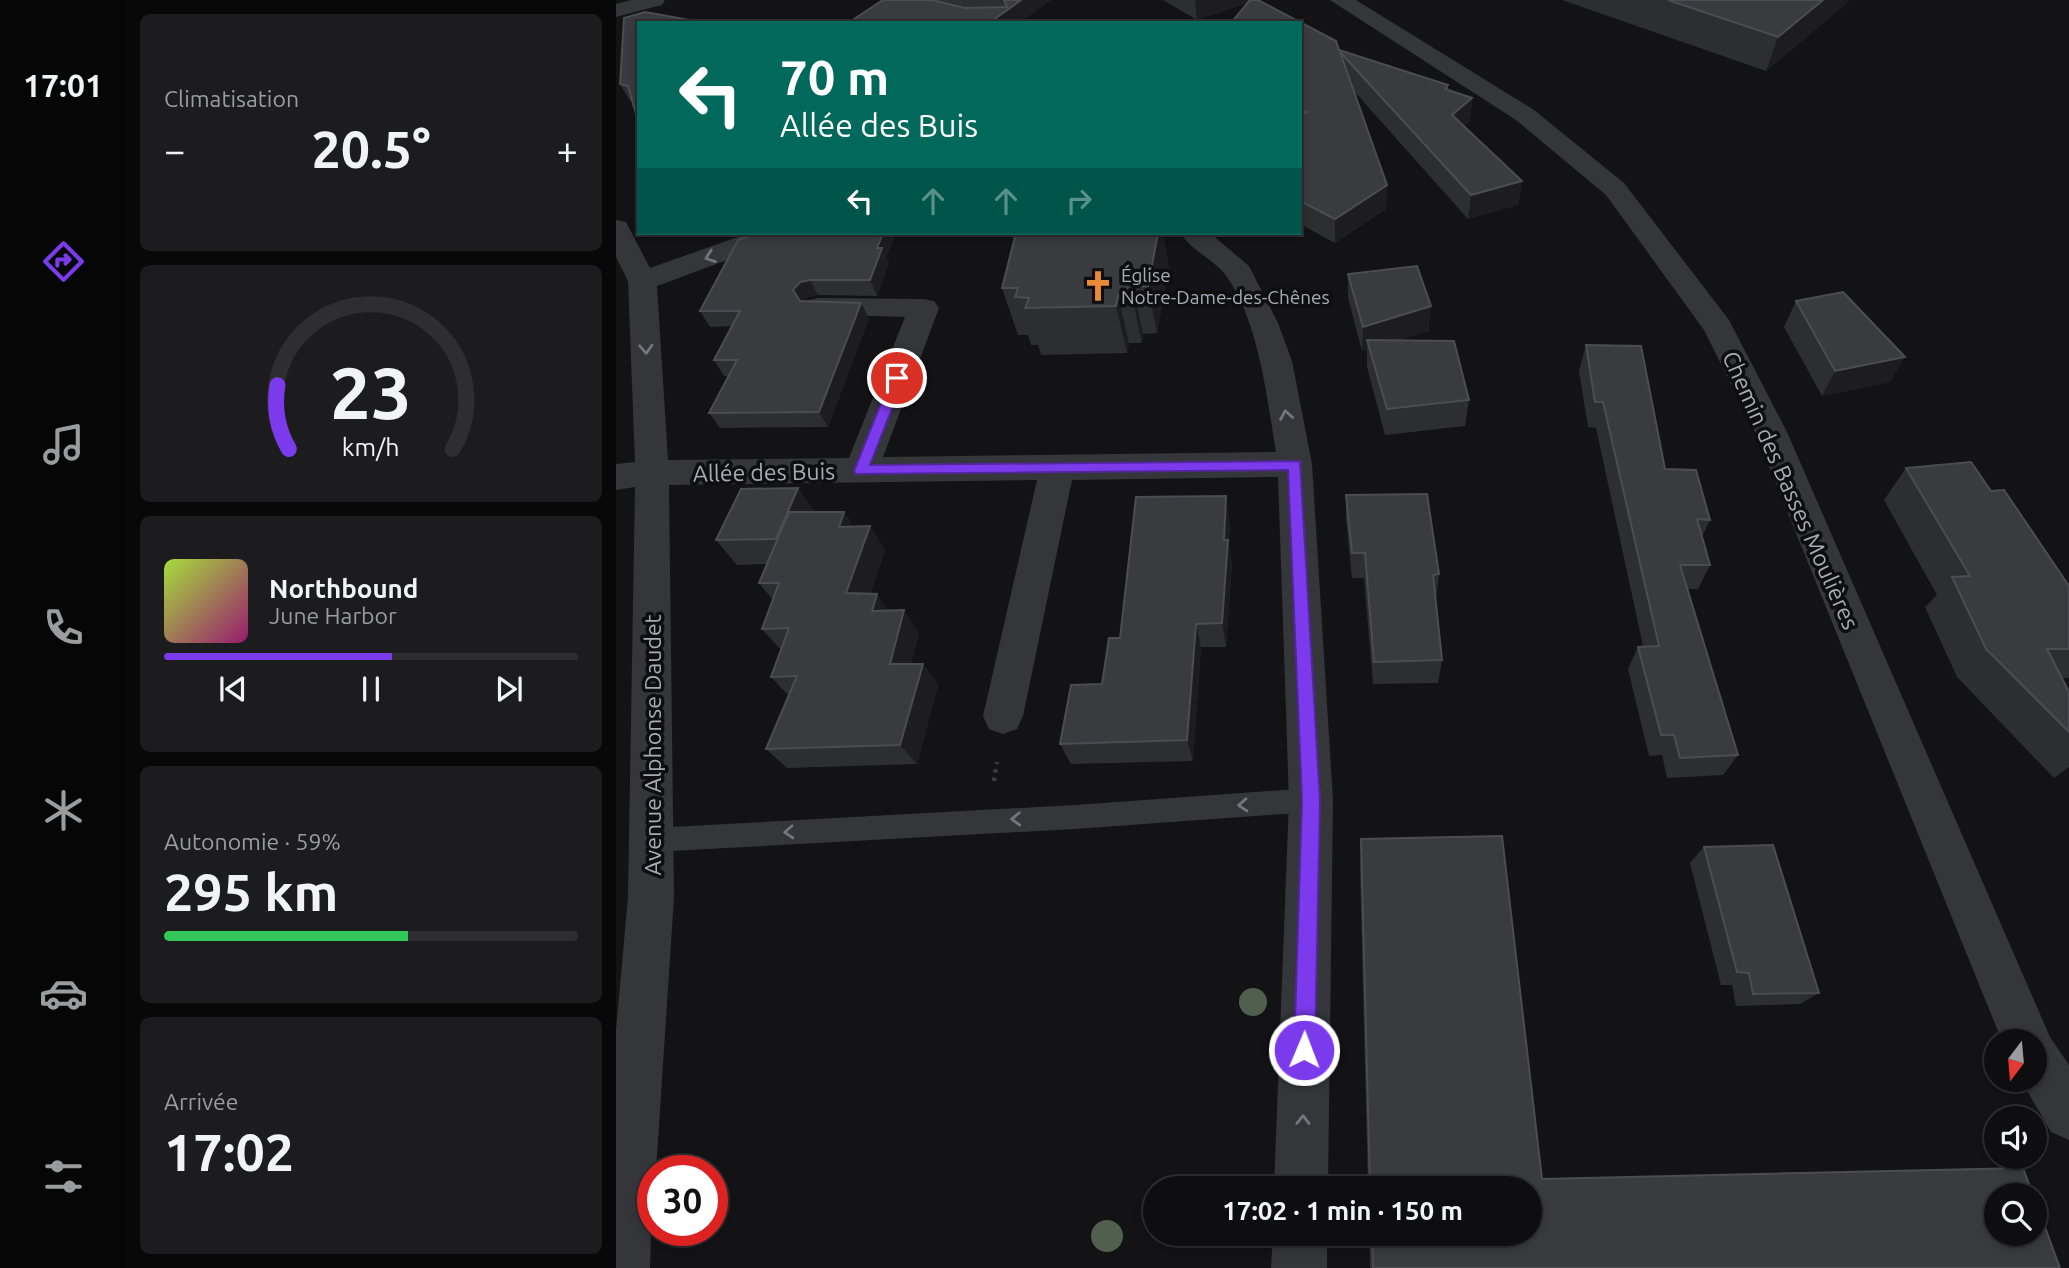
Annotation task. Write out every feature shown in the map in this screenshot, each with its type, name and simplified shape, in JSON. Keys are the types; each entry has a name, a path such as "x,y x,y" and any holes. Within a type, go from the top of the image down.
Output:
{"street":[{"path":"616,11 654,0"},
{"name":"Chemin des Basses Moulières","path":"1341,0 1525,115 1615,189 1718,327 1771,432 2022,1029"},
{"name":"Avenue Alphonse Daudet","path":"616,228 642,281 634,475 652,839 651,897 622,1268"},
{"path":"642,281 768,235"},
{"path":"1196,235 1239,272 1263,323 1276,361 1295,464 1311,800 1301,1176"},
{"path":"819,307 925,309 861,471"},
{"name":"Allée des Buis","path":"634,475 1295,464"},
{"path":"1003,716 1058,468"},
{"path":"2048,1078 2069,1114"},
{"path":"1299,1268 1300,1246"}],"lane":[{"path":"652,839 1075,817 1311,800"}],"path":[{"path":"989,820 1003,716"}],"building":[{"path":"883,0 932,0 965,8 1007,7 1004,0 1021,0 992,21 851,21"},
{"path":"1250,0 1258,0 1298,21 1233,21"},
{"path":"1668,0 1823,0 1778,37"},
{"path":"645,12 695,21 637,21 637,118 628,86 620,84 624,18"},
{"path":"1302,23 1336,41 1339,50 1448,85 1445,89 1472,98 1452,115 1522,181 1471,195 1340,52 1387,185 1335,219 1302,202 1302,114 1307,112 1302,111"},
{"path":"752,235 882,235 877,248 882,248 870,280 810,280 800,282 793,290 800,301 861,303 819,412 709,413 737,360 714,360 740,311 700,311 738,240"},
{"path":"1015,235 1158,235 1148,286 1133,287 1132,296 1118,296 1116,306 1025,308 1029,298 1015,297 1018,288 1002,288"},
{"path":"1417,266 1431,306 1363,327 1348,274"},
{"path":"1843,292 1905,357 1835,371 1796,301"},
{"path":"1367,340 1454,341 1469,400 1387,409"},
{"path":"1586,345 1641,346 1665,469 1696,470 1710,520 1697,519 1710,565 1680,565 1738,755 1680,758 1674,735 1661,735 1638,647 1659,646 1603,402 1595,402"},
{"path":"1971,462 1991,491 2004,490 2069,586 2069,649 2047,649 2069,692 2069,732 1986,649 1952,577 1970,576 1906,468"},
{"path":"798,488 776,539 716,540 741,489"},
{"path":"1427,494 1439,574 1433,575 1442,660 1374,662 1365,553 1352,553 1346,495"},
{"path":"1226,496 1224,540 1228,540 1222,623 1196,624 1187,740 1060,744 1071,685 1102,684 1109,638 1120,638 1136,497"},
{"path":"789,512 844,512 839,527 870,526 846,593 877,594 872,611 904,610 890,664 923,664 900,745 766,749 797,676 771,677 789,628 762,629 779,583 759,583"},
{"path":"1502,836 1542,1176 1370,1176 1361,839"},
{"path":"1773,845 1819,993 1753,994 1749,973 1737,972 1704,847"},
{"path":"1984,1169 2023,1169 2029,1183 1984,1183 1984,1246 2047,1246 2047,1233 2060,1268 1373,1268 1372,1246 1542,1246 1542,1179"}],"place":[{"name":"Église Notre-Dame-des-Chênes","path":"1098,286"}],"route":[{"path":"897,378 861,471 1295,464 1311,800 1304,1050"}]}
